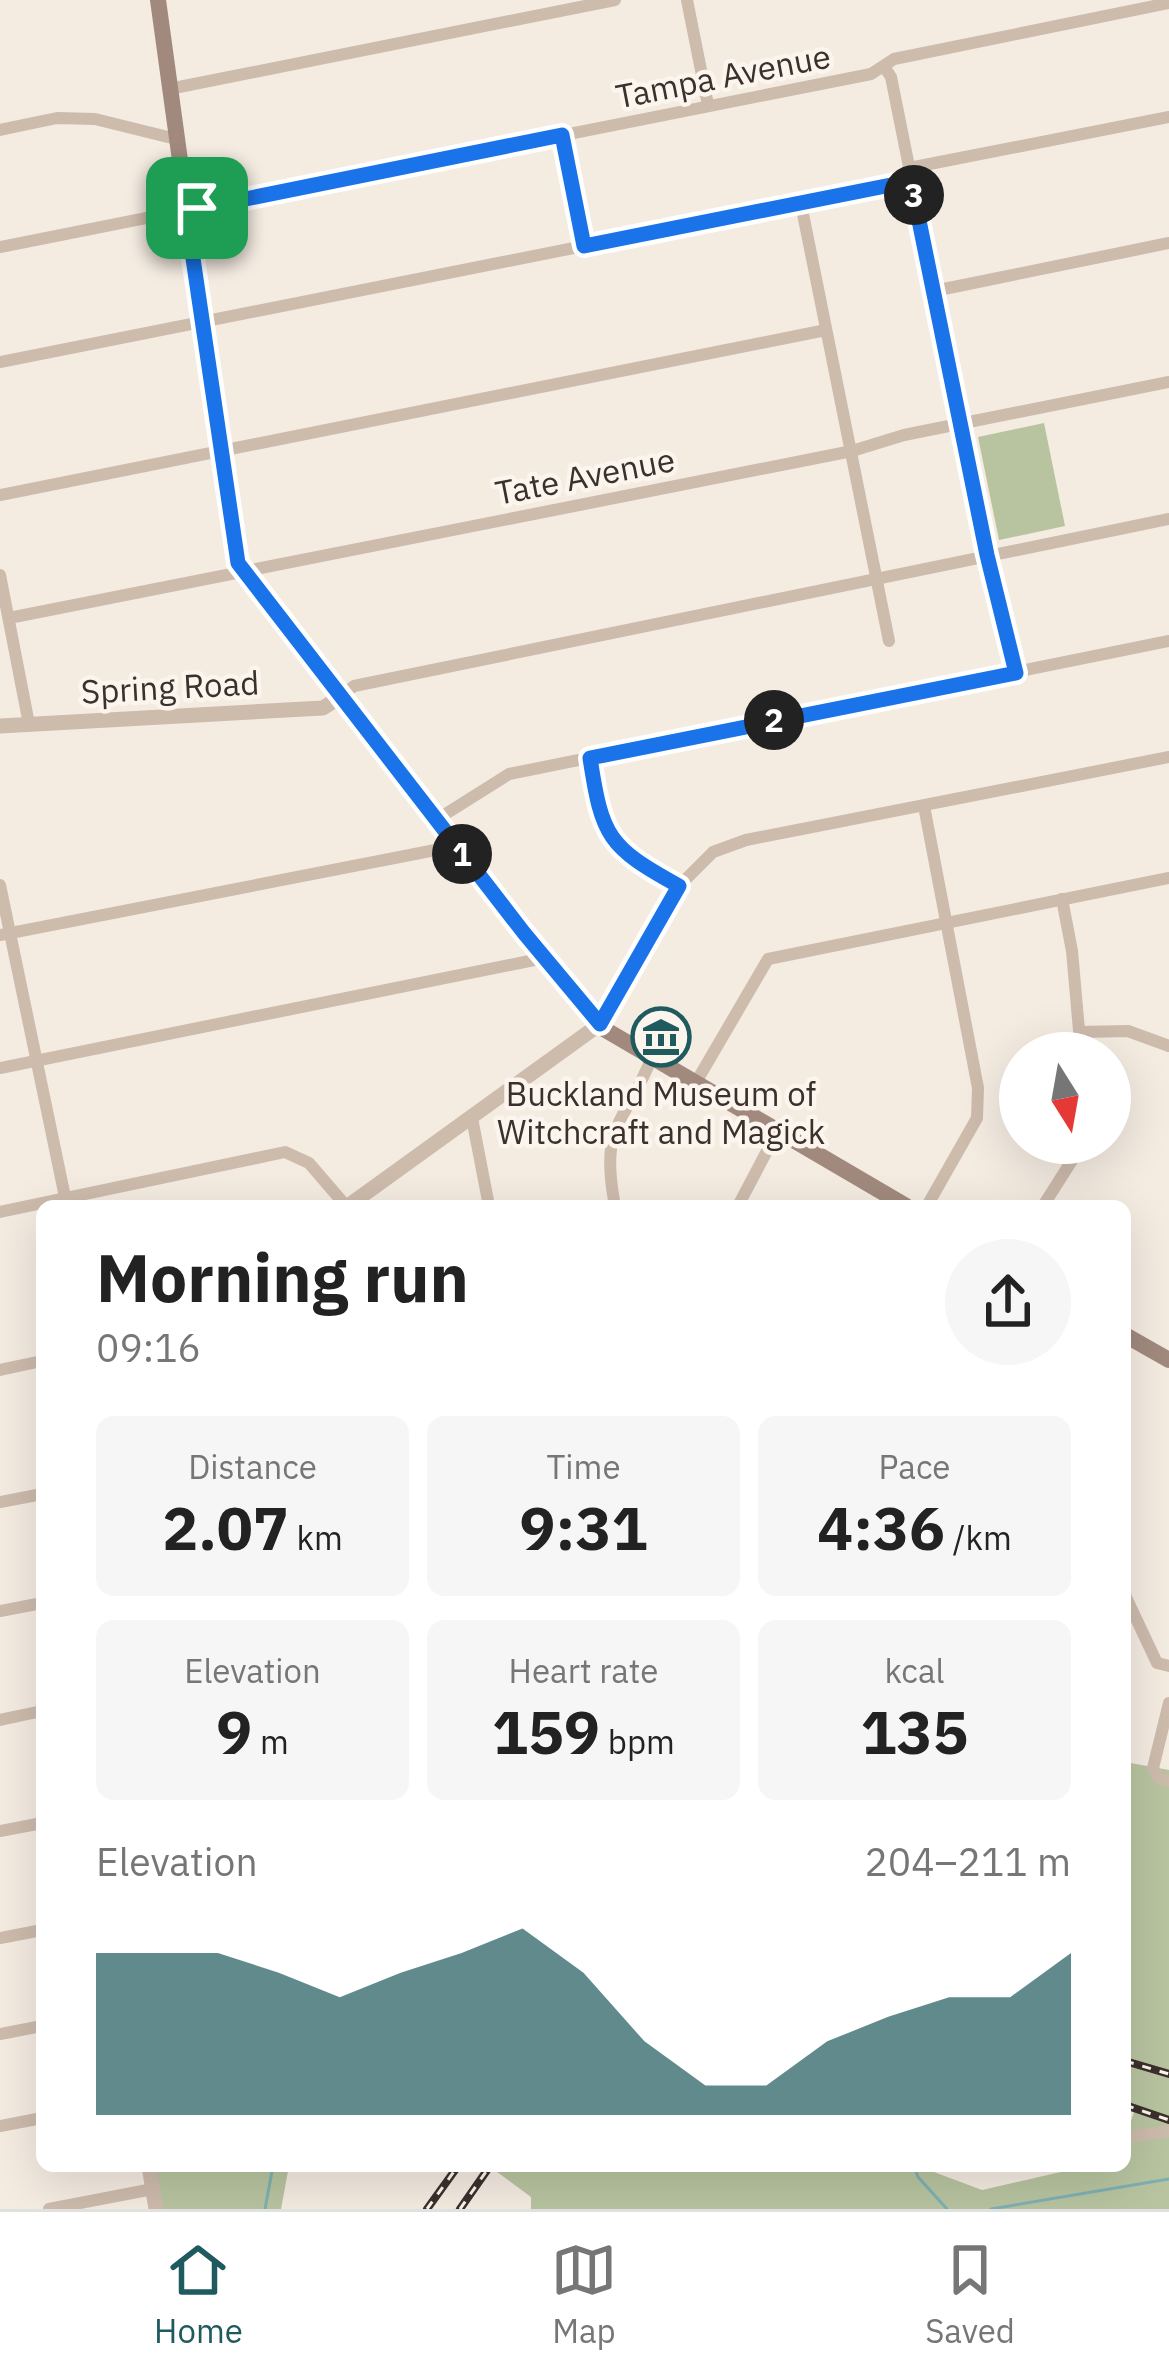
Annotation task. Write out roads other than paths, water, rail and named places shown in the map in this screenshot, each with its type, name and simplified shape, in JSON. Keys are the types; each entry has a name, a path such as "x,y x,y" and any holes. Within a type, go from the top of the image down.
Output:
{"main road":[{"path":"158,0 232,539 244,572 600,1024 894,1200"},
{"path":"1131,1338 1169,1360"}],"street":[{"path":"170,89 615,0"},
{"path":"687,0 708,105"},
{"name":"Tampa Avenue","path":"0,247 872,74 894,59 1169,3"},
{"path":"885,68 891,77 987,555 1016,673"},
{"path":"0,362 801,204 910,174 1169,117"},
{"path":"0,130 57,118 95,119 176,139"},
{"path":"562,135 584,246"},
{"path":"801,204 889,641"},
{"path":"934,291 1169,243"},
{"path":"0,495 826,330"},
{"name":"Tate Avenue","path":"9,618 852,451 1169,382"},
{"path":"340,697 354,686 1169,519"},
{"path":"0,574 29,724"},
{"path":"436,820 509,774 1169,641"},
{"name":"Spring Road","path":"0,726 323,708 340,697"},
{"path":"365,1200 600,1024 679,886 712,852 746,840 1169,757"},
{"path":"590,758 598,813 610,838 624,854 679,886"},
{"path":"924,806 978,1088 976,1118 930,1200"},
{"path":"5,934 456,846"},
{"path":"695,1084 768,959 1169,878"},
{"path":"0,885 5,934 38,1061 65,1197"},
{"path":"1062,899 1080,1032 1131,1032"},
{"path":"0,1068 544,958"},
{"path":"1131,1032 1169,1046"},
{"path":"614,1200 608,1159 611,1134 652,1057"},
{"path":"472,1118 488,1200"},
{"path":"741,1200 777,1132"},
{"path":"52,1200 285,1152 309,1163 342,1200"},
{"path":"1047,1200 1070,1164"},
{"path":"0,1212 36,1204"},
{"path":"0,1370 36,1362"},
{"path":"0,1502 36,1495"},
{"path":"0,1611 36,1604"},
{"path":"1131,1608 1157,1663 1169,1666"},
{"path":"1169,1703 1153,1768 1158,1778 1169,1781"},
{"path":"0,1720 36,1712"},
{"path":"0,1831 36,1823"},
{"path":"0,1938 36,1931"},
{"path":"0,2034 36,2027"},
{"path":"0,2126 36,2119"},
{"path":"1131,2137 1169,2131"},
{"path":"150,2172 156,2209"},
{"path":"49,2209 153,2189"}],"waterway":[{"path":"265,2209 272,2172"},
{"path":"916,2172 947,2209"},
{"path":"991,2209 1169,2179"}],"railway":[{"path":"1131,2063 1169,2074"},
{"path":"1131,2107 1169,2120"},
{"path":"427,2209 454,2172"},
{"path":"460,2209 486,2172"}],"place":[{"name":"Buckland Museum of Witchcraft and Magick","path":"661,1037"}]}
